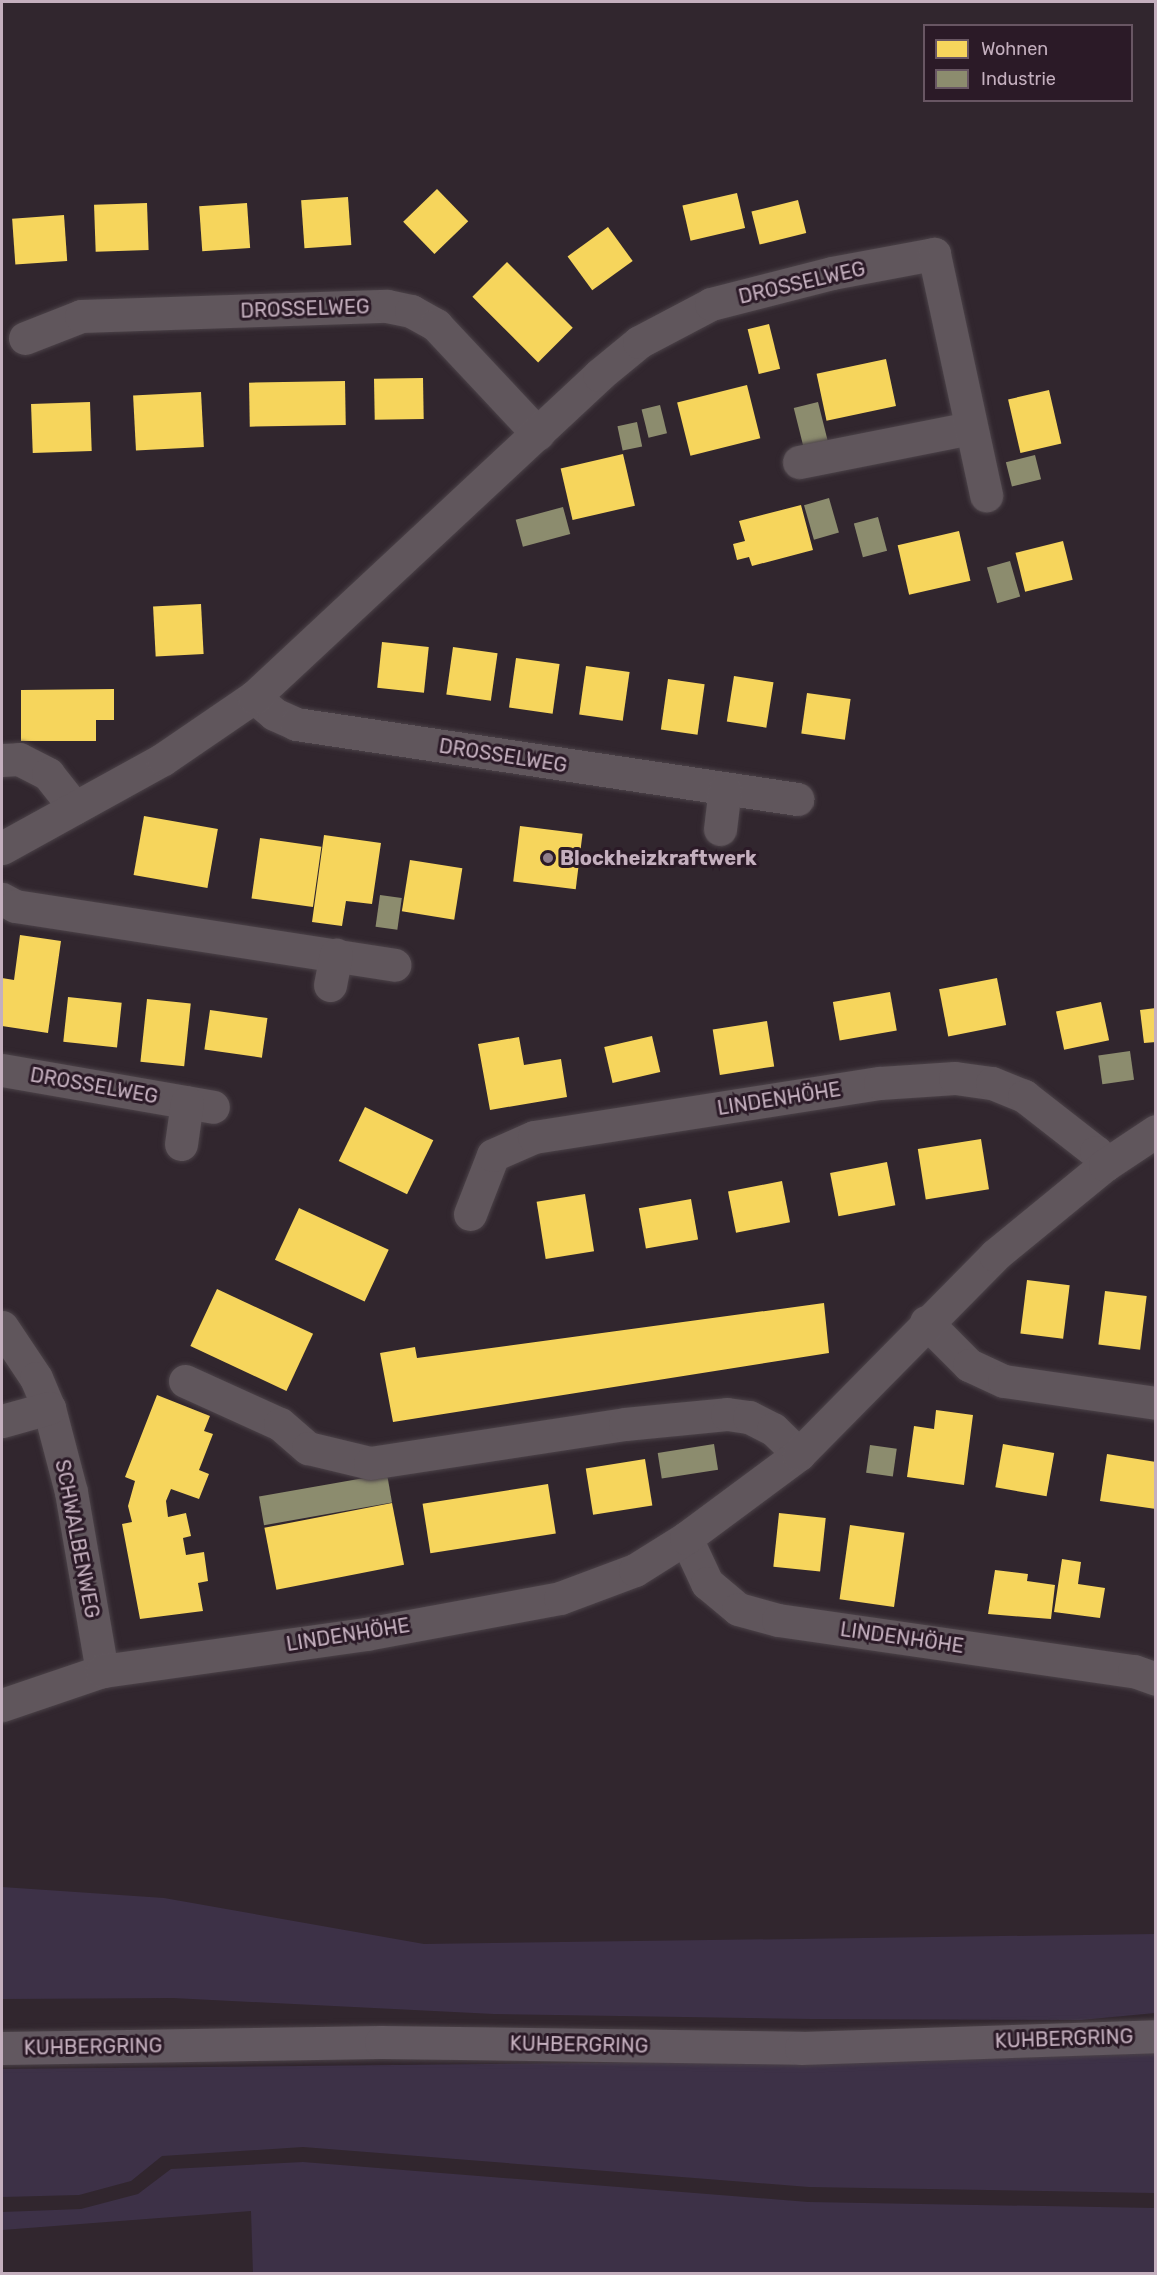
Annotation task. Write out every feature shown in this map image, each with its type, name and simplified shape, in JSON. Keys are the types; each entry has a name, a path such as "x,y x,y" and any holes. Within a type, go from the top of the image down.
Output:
{"main road":[{"name":"KUHBERGRING","path":"2,2048 381,2042 801,2048 1155,2036"}],"street":[{"name":"DROSSELWEG","path":"2,848 163,759 254,697 639,342 711,304 832,273 933,254 986,495"},
{"name":"DROSSELWEG","path":"25,338 81,316 387,306 411,311 435,325 538,434"},
{"path":"799,462 971,428"},
{"name":"DROSSELWEG","path":"254,697 274,714 296,724 797,799"},
{"path":"2,759 19,759 48,774 75,808"},
{"path":"720,828 725,789"},
{"path":"2,899 15,906 333,970 394,965"},
{"name":"DROSSELWEG","path":"2,1070 200,1105 181,1144"},
{"name":"LINDENHÖHE","path":"470,1214 493,1155 534,1137 880,1083 956,1078 992,1083 1024,1096 1096,1152 1105,1165"},
{"name":"LINDENHÖHE","path":"2,1705 102,1671 366,1634 560,1598 635,1570 686,1538 799,1454 926,1322 995,1255 1105,1165 1155,1131"},
{"path":"926,1322 969,1365 1004,1381 1155,1403"},
{"name":"SCHWALBENWEG","path":"2,1327 36,1378 49,1408 71,1492 102,1671"},
{"path":"185,1381 280,1424 308,1448 370,1463 625,1424 727,1414 749,1417 773,1428 799,1454"},
{"path":"2,1421 49,1408"},
{"name":"LINDENHÖHE","path":"686,1538 707,1583 738,1609 778,1620 1134,1671 1155,1678"}],"shaded area":[{"path":"2,1887 164,1898 424,1944 1155,1934 1155,2013 1081,2020 812,2019 494,2014 173,1998 2,1999"},
{"path":"1155,2053 1155,2193 809,2187 303,2147 162,2156 131,2181 79,2195 2,2197 2,2069 982,2059"},
{"path":"303,2162 808,2202 1155,2208 1155,2273 253,2274 251,2211 2,2230 2,2212 81,2209 138,2194 171,2169"}],"building: Wohnen":[{"path":"437,189 468,221 434,254 403,222"},
{"path":"737,193 745,228 691,241 682,206"},
{"path":"348,197 351,245 304,248 301,200"},
{"path":"798,200 806,233 760,245 751,212"},
{"path":"147,203 149,250 96,252 94,205"},
{"path":"247,203 250,248 202,251 199,206"},
{"path":"64,215 67,261 15,265 12,219"},
{"path":"608,227 633,261 592,290 568,256"},
{"path":"507,262 573,328 538,362 472,297"},
{"path":"769,324 780,369 759,374 748,329"},
{"path":"886,359 896,406 827,421 817,374"},
{"path":"423,378 424,419 375,420 374,379"},
{"path":"345,381 346,425 250,427 249,383"},
{"path":"747,385 760,438 690,456 677,402"},
{"path":"1049,390 1061,444 1020,453 1008,399"},
{"path":"201,392 204,447 136,450 133,396"},
{"path":"90,402 92,451 33,453 31,404"},
{"path":"623,454 635,506 573,520 561,468"},
{"path":"801,505 813,550 752,566 749,557 737,560 733,544 745,541 739,521"},
{"path":"959,531 970,581 909,595 898,545"},
{"path":"1063,541 1073,580 1025,592 1015,553"},
{"path":"201,604 204,654 156,656 153,607"},
{"path":"382,642 429,647 424,693 377,688"},
{"path":"453,647 498,653 491,701 446,695"},
{"path":"516,658 560,664 553,714 509,708"},
{"path":"586,666 630,672 623,721 579,715"},
{"path":"734,676 774,682 766,728 727,721"},
{"path":"668,679 705,684 698,735 661,730"},
{"path":"114,689 114,720 96,720 96,741 21,741 21,690"},
{"path":"807,693 851,699 845,740 801,734"},
{"path":"144,816 218,829 207,888 134,875"},
{"name":"Blockheizkraftwerk","path":"520,826 583,834 576,889 513,882"},
{"path":"324,835 381,843 372,904 346,901 342,926 312,922"},
{"path":"260,838 321,847 313,907 252,898"},
{"path":"410,860 462,868 454,920 402,911"},
{"path":"20,935 61,941 48,1033 2,1026 2,978 14,980"},
{"path":"997,978 1006,1025 948,1036 939,989"},
{"path":"890,992 897,1030 840,1040 833,1002"},
{"path":"68,997 122,1003 117,1047 63,1042"},
{"path":"147,999 191,1004 184,1066 140,1062"},
{"path":"1101,1002 1109,1040 1064,1050 1056,1012"},
{"path":"1156,1008 1156,1042 1144,1043 1140,1010"},
{"path":"210,1010 267,1018 262,1058 204,1050"},
{"path":"767,1021 774,1066 720,1075 713,1030"},
{"path":"652,1036 660,1072 613,1083 604,1047"},
{"path":"519,1037 524,1065 561,1059 567,1097 490,1110 478,1044"},
{"path":"365,1107 433,1140 407,1194 339,1161"},
{"path":"981,1139 989,1189 926,1199 918,1149"},
{"path":"887,1162 895,1205 838,1216 830,1173"},
{"path":"782,1181 790,1222 736,1233 728,1191"},
{"path":"585,1194 594,1251 546,1259 537,1202"},
{"path":"691,1199 698,1239 646,1249 639,1208"},
{"path":"299,1208 389,1250 365,1301 275,1260"},
{"path":"1027,1280 1070,1285 1063,1339 1020,1334"},
{"path":"217,1289 313,1334 286,1391 190,1346"},
{"path":"1105,1291 1147,1296 1140,1350 1098,1345"},
{"path":"824,1303 829,1353 393,1422 380,1353 415,1347 417,1358"},
{"path":"157,1395 210,1416 204,1431 213,1434 199,1470 209,1474 199,1499 171,1489 166,1501 168,1517 186,1513 191,1536 183,1538 186,1555 204,1552 208,1581 198,1583 203,1611 140,1619 122,1524 132,1522 128,1506 135,1481 125,1477"},
{"path":"936,1410 973,1415 964,1485 907,1477 914,1426 934,1429"},
{"path":"1003,1444 1054,1453 1047,1496 995,1487"},
{"path":"1107,1454 1156,1462 1156,1509 1100,1501"},
{"path":"645,1459 652,1505 593,1515 586,1468"},
{"path":"548,1484 556,1533 430,1553 423,1504"},
{"path":"392,1503 404,1565 276,1590 264,1528"},
{"path":"779,1513 826,1518 820,1572 773,1567"},
{"path":"850,1525 904,1533 894,1607 840,1599"},
{"path":"1062,1559 1081,1562 1078,1584 1105,1588 1100,1618 1054,1612"},
{"path":"995,1570 1028,1574 1027,1581 1055,1585 1051,1619 988,1614"}],"building: Industrie":[{"path":"818,402 828,441 803,447 794,408"},
{"path":"660,405 667,433 649,438 642,410"},
{"path":"637,422 642,446 623,451 617,426"},
{"path":"1035,455 1041,479 1012,487 1006,462"},
{"path":"829,498 839,533 814,540 804,505"},
{"path":"563,507 570,534 523,547 516,520"},
{"path":"878,517 887,551 863,557 854,523"},
{"path":"1010,561 1020,597 997,603 987,568"},
{"path":"380,895 402,898 397,930 376,927"},
{"path":"1130,1051 1134,1080 1102,1084 1098,1055"},
{"path":"714,1444 718,1470 662,1479 658,1453"},
{"path":"870,1445 897,1449 893,1476 866,1473"},
{"path":"387,1474 392,1503 264,1525 259,1497"}],"place":[{"name":"Blockheizkraftwerk","path":"548,858"}]}
